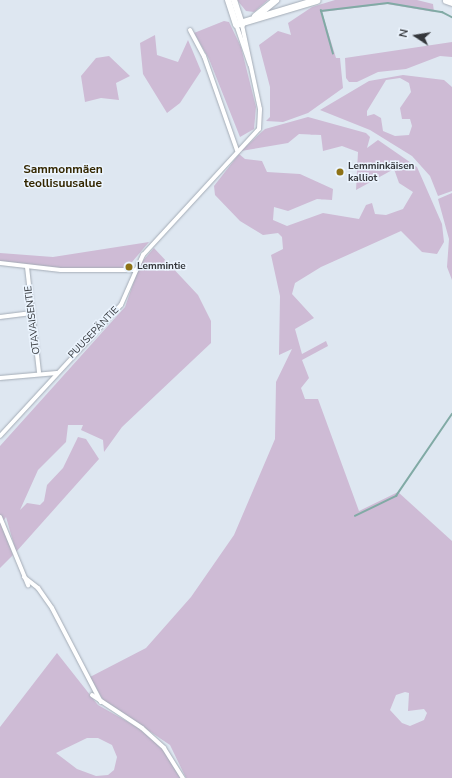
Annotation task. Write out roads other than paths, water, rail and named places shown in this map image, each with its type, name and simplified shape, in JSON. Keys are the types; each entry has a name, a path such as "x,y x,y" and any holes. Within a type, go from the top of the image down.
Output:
{"highway":[{"path":"240,23 262,13 275,0"},
{"path":"240,23 316,0"},
{"path":"446,0 452,2"}],"main road":[{"path":"228,0 240,23"},
{"path":"234,0 240,23"}],"street":[{"name":"PUUSEPÄNTIE","path":"0,436 121,305 134,270 143,255 260,125 252,69 240,23"},
{"path":"190,30 209,67 237,150"},
{"path":"0,263 27,267 134,270"},
{"name":"OTAVAISENTIE","path":"27,267 39,372"},
{"path":"0,317 32,313"},
{"path":"0,378 39,372 57,373"},
{"path":"0,516 28,585"},
{"path":"24,577 38,588 52,608 101,702"},
{"path":"92,695 142,728 164,748 183,778"}],"waterway":[{"path":"333,54 321,11 388,3 442,12 452,17"},
{"path":"355,516 396,496 452,414"}],"place":[{"name":"Lemminkäisen kalliot","path":"340,172"},
{"name":"Lemmintie","path":"129,267"}],"district":[{"name":"Sammonmäen teollisuusalue","path":"63,177"}]}
